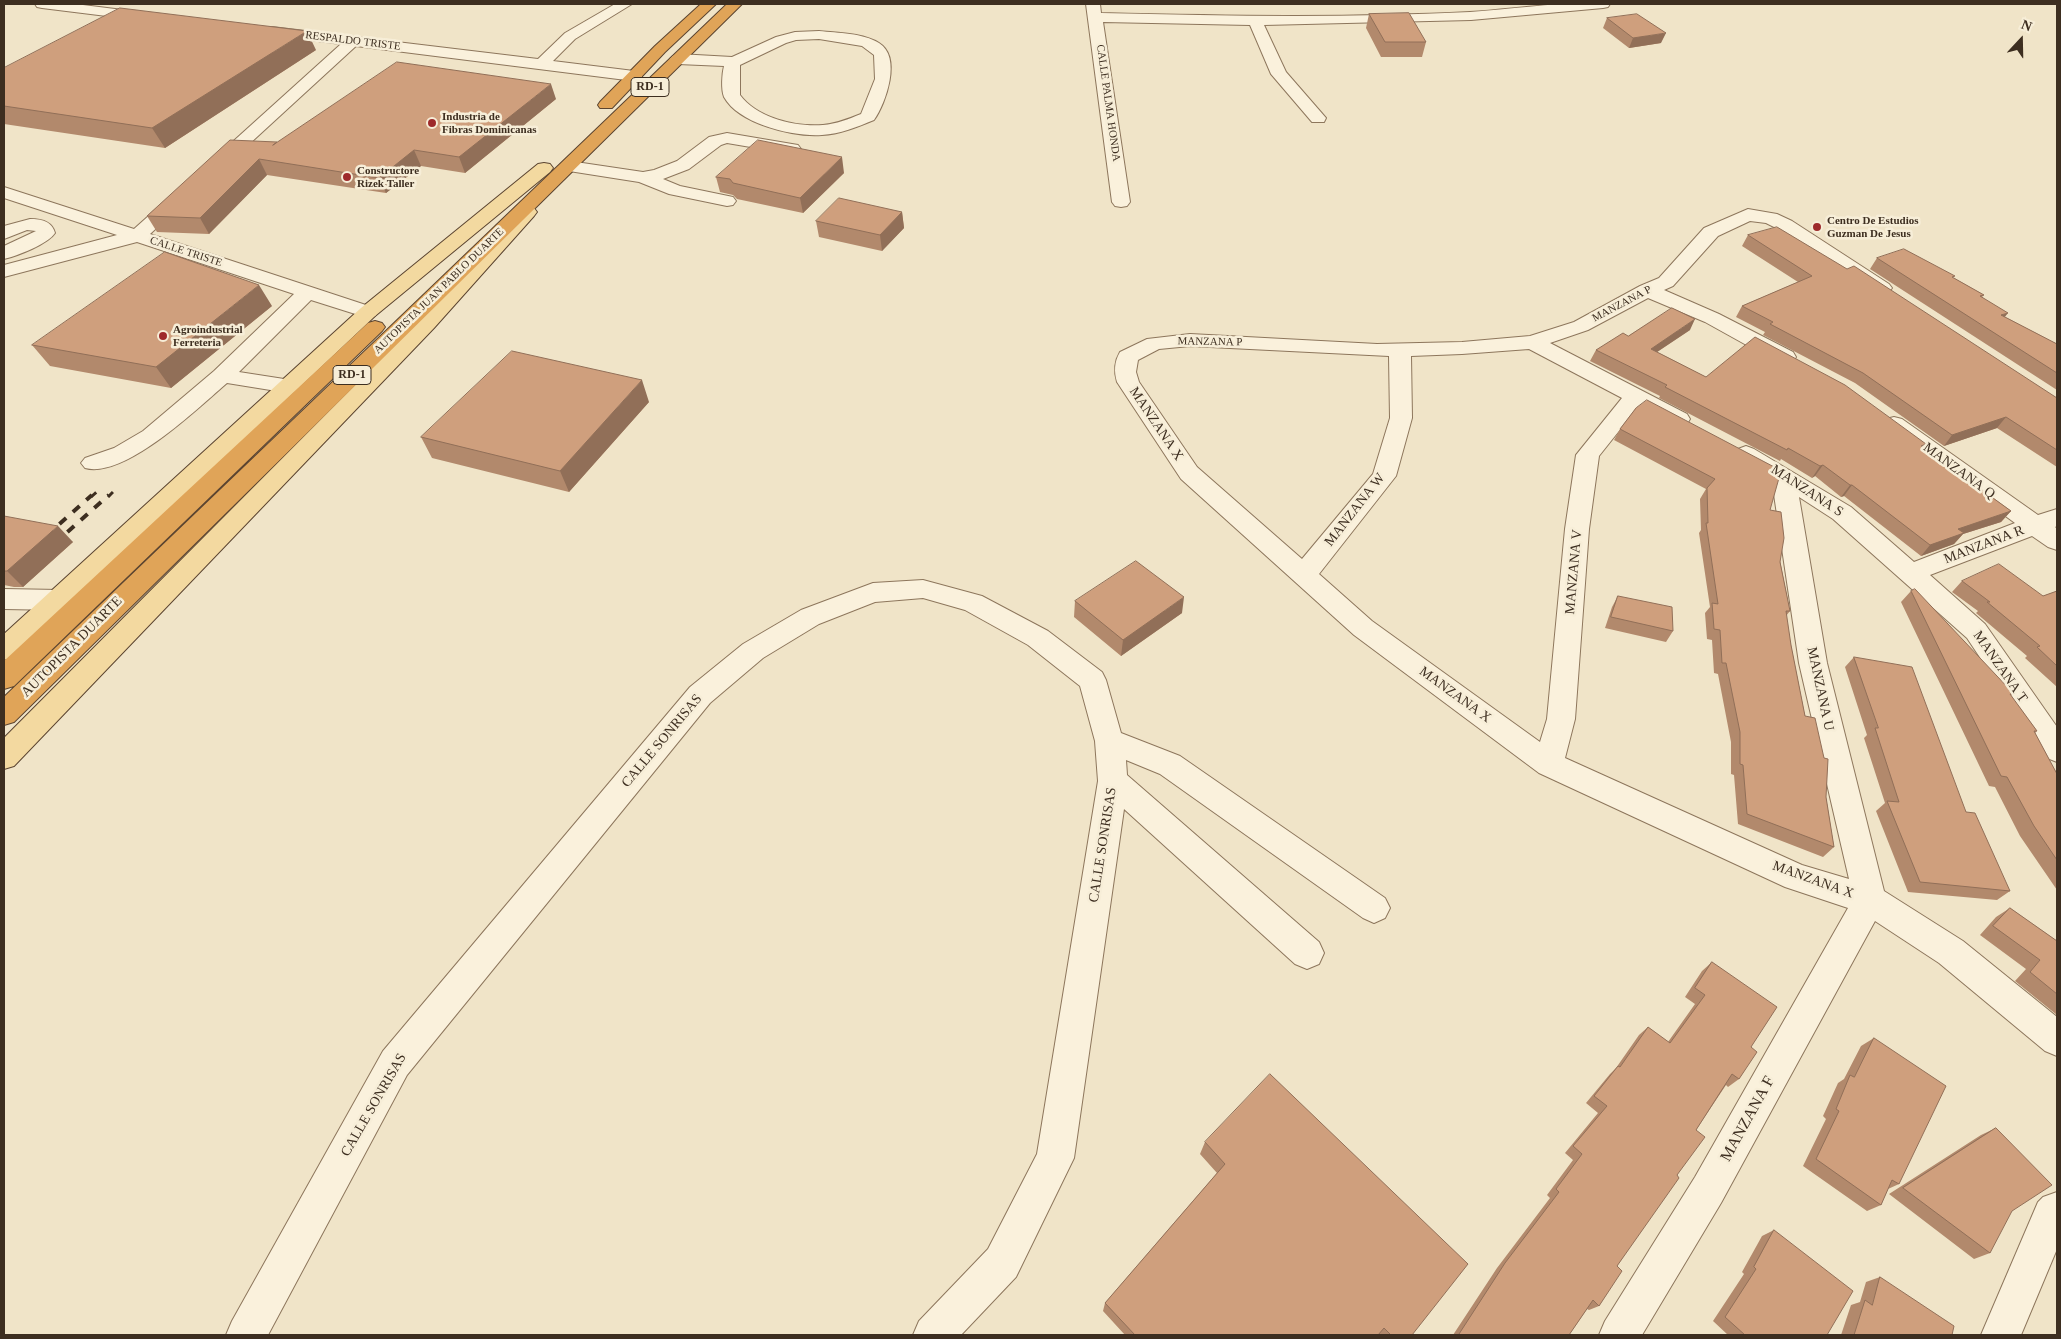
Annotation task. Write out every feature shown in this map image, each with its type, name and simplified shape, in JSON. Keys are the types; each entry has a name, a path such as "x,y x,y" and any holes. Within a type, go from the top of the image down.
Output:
{"highway":[{"name":"RD-1","path":"593,118 660,49 709,4"},
{"name":"RD-1","path":"559,164 678,59 735,4"},
{"name":"AUTOPISTA JUAN PABLO DUARTE","path":"129,575 559,164"},
{"name":"AUTOPISTA DUARTE","path":"4,678 129,575"},
{"name":"AUTOPISTA DUARTE","path":"4,714 129,575"}],"main road":[{"path":"4,650 368,312 559,164"},
{"path":"4,757 427,324 559,164"}],"street":[{"path":"42,4 160,18"},
{"path":"544,63 570,36 625,4"},
{"path":"1458,4 1471,16"},
{"path":"1094,10 1255,21 1471,16 1603,4"},
{"name":"CALLE PALMA HONDA","path":"1094,10 1121,202"},
{"path":"1255,21 1279,74 1318,118"},
{"name":"RESPALDO TRISTE","path":"257,29 544,63 634,76"},
{"path":"678,59 734,62 781,40 795,36 819,34 866,42 876,46 882,54 883,79 868,117 847,125 814,130 781,124 762,118 749,112 736,102 731,94 730,70 734,62"},
{"path":"202,178 353,41"},
{"path":"643,177 657,175 683,165 714,140 727,138 811,153"},
{"path":"559,164 643,177 675,190 727,200"},
{"path":"4,271 137,236 188,191"},
{"name":"CALLE TRISTE","path":"4,192 368,312"},
{"name":"MANZANA P","path":"1125,372 1128,357 1154,343 1190,340 1377,350 1462,348 1532,342 1581,326 1666,282 1711,232 1748,215 1770,218 1785,225 1901,300"},
{"path":"4,233 22,225 33,224 41,225 46,232 32,241 4,253"},
{"path":"1648,290 1712,318 1804,367"},
{"path":"93,463 122,453 151,436 222,376 307,293"},
{"path":"1532,342 1695,427"},
{"name":"MANZANA W","path":"1303,576 1384,476 1400,418 1400,349"},
{"name":"MANZANA X","path":"1125,372 1128,382 1189,473 1363,628 1549,764 1796,876 1870,900 1951,952 2057,1039"},
{"path":"222,376 289,386"},
{"name":"MANZANA V","path":"1549,764 1561,719 1577,530 1588,455 1635,396"},
{"name":"MANZANA Q","path":"1878,412 2057,542"},
{"name":"MANZANA S","path":"1729,445 1842,513 1910,573"},
{"name":"MANZANA U","path":"1783,476 1813,663 1870,900"},
{"name":"MANZANA R","path":"1910,573 2057,516"},
{"name":"MANZANA T","path":"1910,573 1976,631 2057,750"},
{"name":"CALLE SONRISAS","path":"246,1335 395,1063 700,695 753,651 810,617 873,593 923,589 973,603 1038,638 1092,680 1109,741 1113,781 1055,1158 1002,1263 934,1335"},
{"path":"4,599 59,600"},
{"path":"1109,741 1170,765 1374,908"},
{"path":"1113,781 1307,954"},
{"name":"MANZANA F","path":"1620,1335 1708,1190 1870,900"},
{"path":"2001,1335 2052,1216 2057,1211"}],"building":[{"path":"120,8 307,31 152,128 4,106 4,68"},
{"path":"1409,13 1426,42 1385,42 1369,14"},
{"path":"1637,14 1666,33 1633,38 1607,18"},
{"path":"397,62 551,84 459,157 414,150 379,178 259,159 200,218 147,216 230,140 277,142 273,145"},
{"path":"758,140 842,157 800,198 733,183 730,179 716,177"},
{"path":"839,198 902,212 880,235 816,221"},
{"path":"1777,227 1847,269 1854,266 2057,398 2057,450 2006,417 1952,435 1863,373 1770,324 1773,322 1742,306 1812,276 1748,235"},
{"path":"1904,249 1955,276 1952,277 1984,295 1980,296 2008,313 2001,315 2057,344 2057,373 1877,258"},
{"path":"165,252 259,285 156,367 32,345"},
{"path":"1672,308 1695,319 1651,349 1706,377 1755,337 1845,385 1926,444 1921,446 2011,511 1958,529 1964,533 1930,545 1823,465 1820,466 1788,448 1787,450 1665,387 1667,385 1596,350 1623,333 1628,336"},
{"path":"512,351 642,380 560,471 421,437"},
{"path":"1647,400 1778,469 1779,478 1770,510 1781,512 1784,538 1780,562 1790,611 1786,611 1791,645 1805,716 1815,718 1824,758 1828,759 1826,797 1834,847 1747,814 1743,765 1740,764 1740,732 1726,663 1722,663 1720,630 1714,629 1712,603 1718,604 1706,523 1708,523 1707,488 1715,479 1620,429 1636,408"},
{"path":"4,516 58,526 7,571 4,571"},
{"path":"1136,561 1184,597 1123,640 1075,601"},
{"path":"1999,564 2043,596 2057,591 2057,666 2037,647 2040,646 1987,602 1990,602 1962,581"},
{"path":"1915,589 2013,693 2010,694 2037,731 2034,731 2057,774 2057,860 2034,826 2007,777 2001,776 1911,591"},
{"path":"1618,596 1672,607 1673,631 1611,617"},
{"path":"1854,657 1912,667 1966,812 1975,813 2010,891 1920,882 1887,801 1899,802 1875,728 1878,728"},
{"path":"2010,908 2057,941 2057,994 2030,972 2040,960 1993,926"},
{"path":"1712,962 1777,1007 1751,1047 1757,1052 1739,1079 1732,1074 1696,1130 1705,1137 1677,1175 1679,1178 1617,1266 1622,1271 1599,1306 1593,1300 1569,1335 1460,1335 1505,1263 1559,1192 1556,1189 1582,1154 1573,1146 1607,1106 1594,1096 1618,1066 1620,1067 1648,1027 1670,1043 1705,995 1695,988"},
{"path":"1874,1038 1946,1086 1899,1184 1892,1180 1881,1205 1816,1159 1839,1111 1836,1109 1850,1075 1854,1077"},
{"path":"1270,1074 1468,1264 1412,1335 1391,1335 1384,1328 1378,1335 1135,1335 1105,1303 1225,1164 1205,1142"},
{"path":"1996,1128 2052,1185 2012,1211 1990,1253 1903,1188"},
{"path":"1774,1230 1853,1291 1827,1335 1745,1335 1725,1317 1756,1269 1754,1267"},
{"path":"1880,1277 1954,1326 1952,1335 1854,1335 1865,1300 1872,1305"}],"railway":[{"path":"91,497 101,488"},
{"path":"108,497 114,491"},
{"path":"46,536 92,495"},
{"path":"54,544 109,495"}],"place":[{"name":"Industria de Fibras Dominicanas","path":"432,123"},
{"name":"Constructore Rizek Taller","path":"347,177"},
{"name":"Centro De Estudios Guzman De Jesus","path":"1817,227"},
{"name":"Agroindustrial Ferreteria","path":"163,336"}]}
